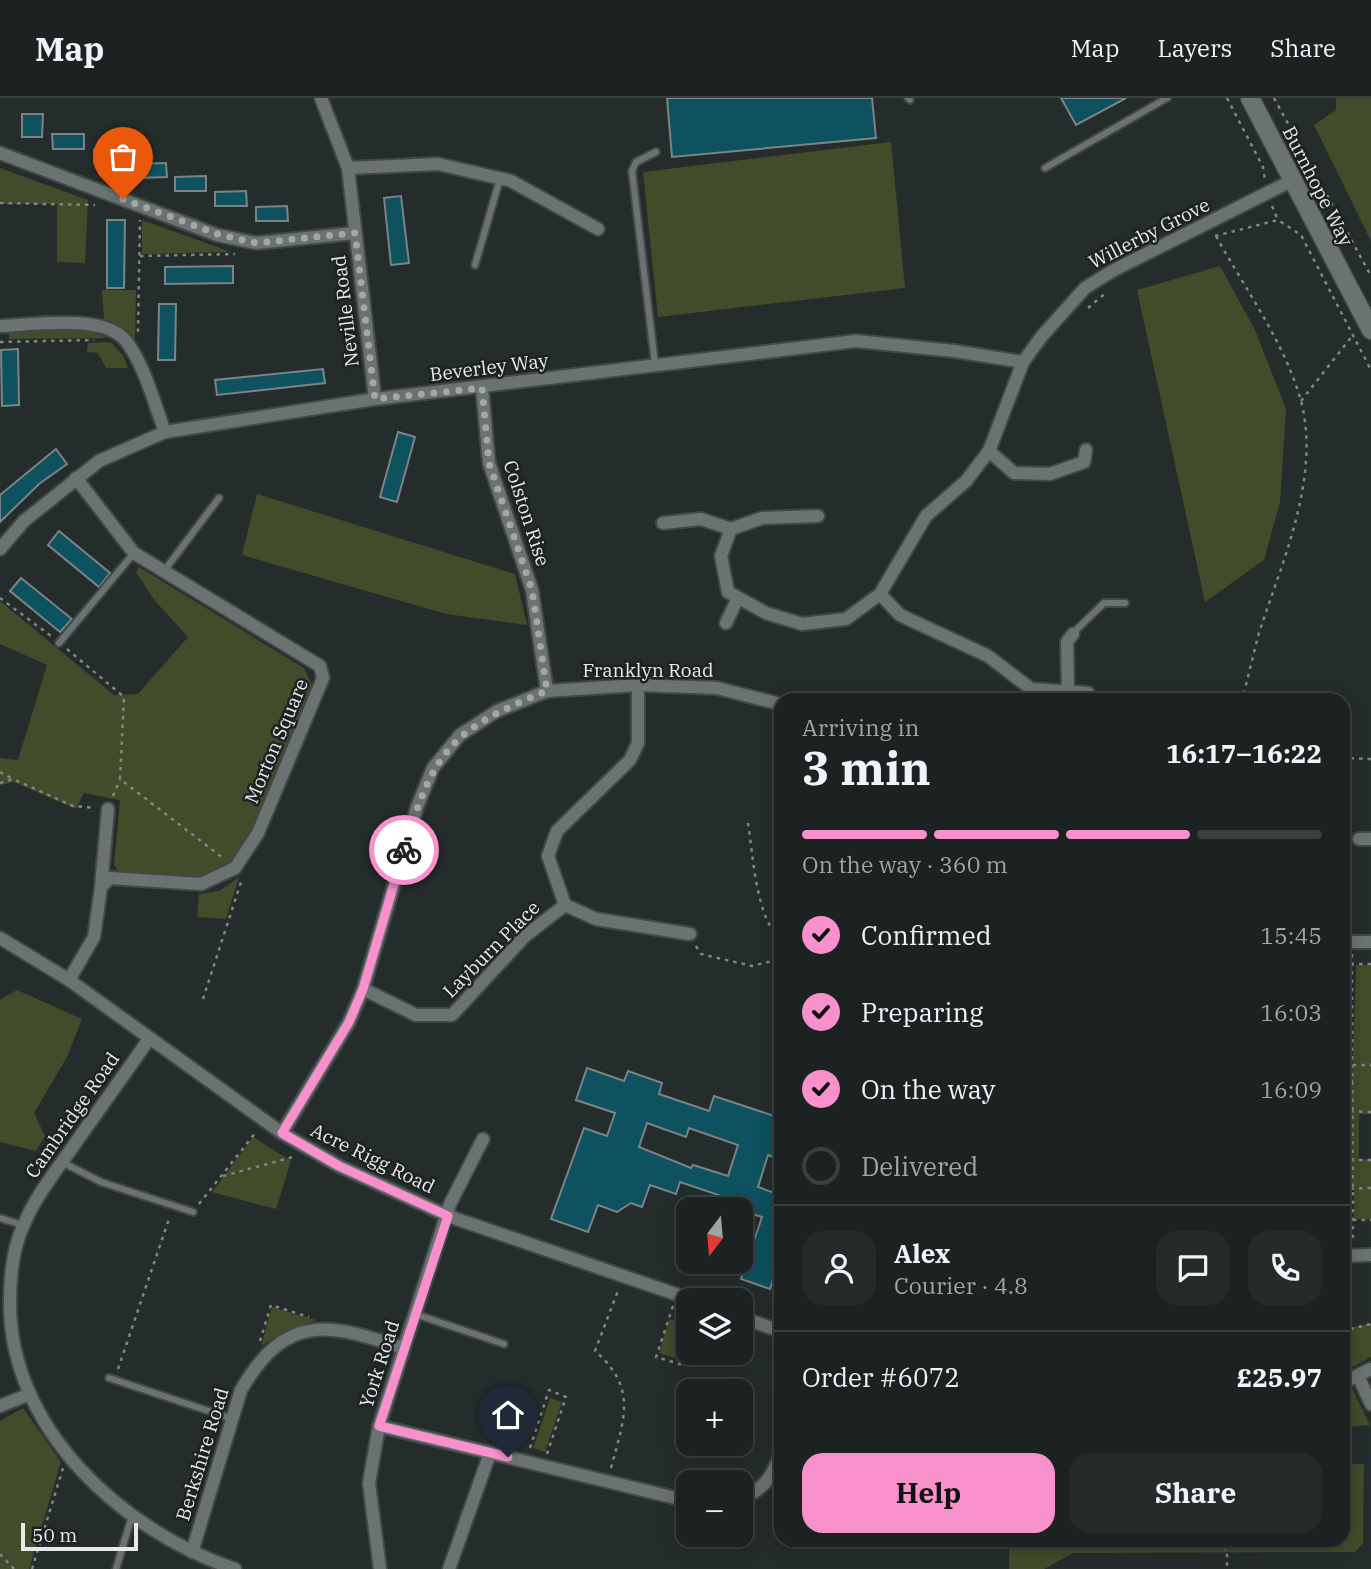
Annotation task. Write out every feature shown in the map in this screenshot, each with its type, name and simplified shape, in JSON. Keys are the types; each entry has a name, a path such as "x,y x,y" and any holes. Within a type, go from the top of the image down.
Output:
{"main road":[{"name":"Burnhope Way","path":"1250,98 1371,330"}],"street":[{"name":"Neville Road","path":"321,98 348,168 375,399"},
{"path":"0,153 217,234 256,243 355,233"},
{"path":"348,168 438,164 500,178 511,181 598,229"},
{"name":"Willerby Grove","path":"738,598 766,613 802,624 846,619 880,594 926,516 966,481 989,451 1023,362 1049,327 1085,288 1114,270 1291,181"},
{"path":"0,326 74,323 101,326 125,339 165,432"},
{"name":"Beverley Way","path":"0,549 24,521 99,461 165,432 375,399 856,341 954,351 1023,362"},
{"name":"Colston Rise","path":"482,388 489,463 532,590 547,691"},
{"path":"989,451 1014,472 1051,474 1084,461 1086,450"},
{"name":"Morton Square","path":"76,478 134,553 320,666 323,678 258,833 235,868"},
{"path":"663,523 701,519 731,529 762,518 818,516"},
{"path":"726,623 738,598 728,592 721,556 731,529"},
{"path":"880,594 900,615 988,656 1031,689 1088,693"},
{"path":"1068,692 1067,642 1073,634"},
{"name":"Franklyn Road","path":"282,1133 349,1022 363,989 417,807 433,768 460,735 498,711 547,691 638,685 717,688 774,702"},
{"name":"Layburn Place","path":"638,685 638,743 630,760 557,831 548,856 565,905 596,919 690,934"},
{"path":"69,980 94,937 108,809"},
{"path":"101,887 110,878 201,884 235,868"},
{"name":"Layburn Place","path":"363,989 416,1015 452,1015 525,936 565,905"},
{"name":"Acre Rigg Road","path":"0,938 69,980 282,1133 339,1166 448,1216 676,1295"},
{"path":"1350,942 1371,942"},
{"name":"Cambridge Road","path":"149,1039 43,1188 23,1225 10,1286 10,1327 30,1394 43,1420 67,1454 132,1516 192,1552 235,1569"},
{"name":"York Road","path":"380,1569 369,1483 379,1426 450,1204 484,1139"},
{"path":"1350,1255 1371,1255"},
{"path":"753,1322 774,1329"},
{"name":"Berkshire Road","path":"192,1552 241,1390 253,1369 276,1345 304,1331 337,1328 404,1348"},
{"path":"1350,1380 1371,1369"},
{"path":"1358,1376 1371,1404"},
{"path":"0,1406 30,1394"},
{"path":"379,1426 676,1498"},
{"path":"449,1569 490,1453"},
{"path":"753,1494 774,1473"}],"lane":[{"path":"1045,169 1167,98"},
{"path":"655,366 632,171 636,162 656,152"},
{"path":"475,265 500,178"},
{"path":"164,571 219,498"},
{"path":"59,643 134,553"},
{"path":"1073,634 1104,603 1125,603"},
{"path":"62,1162 101,1182 193,1212"},
{"path":"0,1218 23,1225"},
{"path":"415,1314 504,1344"},
{"path":"112,1378 233,1419"},
{"path":"116,1569 132,1516"}],"path":[{"path":"1227,98 1263,167 1267,195 1278,219 1301,235 1371,370"},
{"path":"1274,98 1371,276"},
{"path":"0,203 97,205 106,193"},
{"path":"131,351 138,342 140,206"},
{"path":"1244,693 1258,636 1298,515 1305,468 1301,401 1281,351 1216,236 1278,219"},
{"path":"139,256 238,254 256,243"},
{"path":"1084,310 1115,286"},
{"path":"1301,401 1353,335"},
{"path":"0,342 94,340"},
{"path":"0,598 124,697 120,779 108,809 73,806 0,772"},
{"path":"1350,758 1371,759"},
{"path":"0,783 13,779"},
{"path":"120,779 244,873 203,999"},
{"path":"748,823 758,890 770,930 774,933"},
{"path":"690,934 701,954 752,966 774,961"},
{"path":"1350,955 1353,1065 1353,1220 1350,1241"},
{"path":"1352,964 1371,964"},
{"path":"1353,1065 1371,1065"},
{"path":"1350,1111 1371,1112"},
{"path":"193,1212 256,1132"},
{"path":"223,1176 293,1157"},
{"path":"1353,1160 1371,1160"},
{"path":"1350,1188 1371,1188"},
{"path":"112,1378 173,1206"},
{"path":"1353,1220 1371,1220"},
{"path":"607,1481 620,1436 624,1401 621,1378 595,1351 623,1276"},
{"path":"676,1295 656,1357 676,1363"},
{"path":"1350,1329 1371,1324"},
{"path":"525,1461 549,1390 566,1397 544,1466"},
{"path":"32,1569 67,1454"},
{"path":"1224,1547 1227,1551 1227,1569"},
{"path":"0,1554 14,1569"}],"green space":[{"path":"1336,98 1371,98 1371,241 1314,125 1336,110"},
{"path":"891,142 905,288 658,317 643,172"},
{"path":"0,168 88,200 85,263 57,262 57,204 0,204"},
{"path":"142,220 231,252 142,254"},
{"path":"1220,266 1255,330 1286,409 1280,502 1264,560 1205,602 1137,290"},
{"path":"102,290 136,290 135,339 125,329 104,319"},
{"path":"86,329 107,338 9,339 9,332"},
{"path":"111,342 124,357 128,368 106,368 98,353 87,352 88,343"},
{"path":"257,494 515,574 527,625 446,614 242,555"},
{"path":"139,567 304,668 312,685 284,766 256,826 239,852 221,870 200,880 120,874 114,865 120,800 84,793 76,809 14,782 0,785 0,758 18,760 47,665 0,644 0,601 114,695 138,694 188,637 155,601 136,572"},
{"path":"239,877 226,919 197,917 199,894 219,891"},
{"path":"1356,965 1371,965 1371,1114 1359,1114 1359,1159 1371,1160 1371,1220 1354,1219 1354,1189 1350,1189"},
{"path":"17,990 82,1019 67,1057 34,1113 45,1136 36,1151 0,1142 0,1000"},
{"path":"253,1137 291,1161 276,1209 212,1192"},
{"path":"272,1307 316,1320 287,1330 261,1346"},
{"path":"669,1319 676,1322 676,1358 659,1353"},
{"path":"1371,1323 1371,1357 1350,1369 1350,1328"},
{"path":"1352,1388 1370,1425 1350,1426"},
{"path":"550,1398 562,1402 545,1452 533,1448"},
{"path":"23,1408 61,1462 29,1569 0,1569 0,1421"},
{"path":"1350,1464 1364,1464 1363,1543 1355,1552 1073,1553 1044,1569 1009,1569 1009,1547 1350,1547"}],"building":[{"path":"667,98 872,98 876,138 672,157"},
{"path":"1061,98 1126,98 1076,125"},
{"path":"22,114 43,114 42,137 22,137"},
{"path":"52,134 84,134 84,149 53,149"},
{"path":"125,148 125,163 94,163 94,149"},
{"path":"166,163 167,177 136,178 135,164"},
{"path":"206,176 206,191 175,191 175,177"},
{"path":"246,191 247,206 215,206 215,192"},
{"path":"401,196 409,263 391,265 384,198"},
{"path":"287,206 288,221 256,221 256,207"},
{"path":"107,220 125,220 124,288 107,288"},
{"path":"233,266 233,283 165,284 165,267"},
{"path":"159,304 176,304 175,360 158,360"},
{"path":"18,349 19,405 2,406 1,350"},
{"path":"323,369 325,383 217,395 215,380"},
{"path":"398,432 415,437 397,502 380,497"},
{"path":"56,449 67,464 39,484 0,522 0,495"},
{"path":"59,531 110,573 99,587 48,545"},
{"path":"21,578 72,619 60,632 10,591"},
{"path":"587,1068 624,1081 628,1071 662,1083 659,1094 709,1111 714,1096 774,1116 774,1157 768,1155 758,1187 774,1193 774,1277 770,1289 741,1279 743,1274 753,1274 753,1244 762,1217 753,1214 753,1197 724,1197 680,1182 676,1194 650,1185 642,1207 631,1203 617,1212 598,1205 588,1232 551,1219 584,1128 607,1136 615,1113 576,1100","holes":["647,1123 686,1137 689,1128 738,1145 728,1176 693,1165 691,1168 639,1147"]}],"way so far":[{"path":"123,199 217,234 256,243 355,233 375,399 482,388 489,463 532,590 547,691 498,711 460,735 433,768 404,850"}],"route":[{"path":"404,850 363,989 349,1022 282,1133 339,1166 448,1216 379,1426 508,1457"}]}
